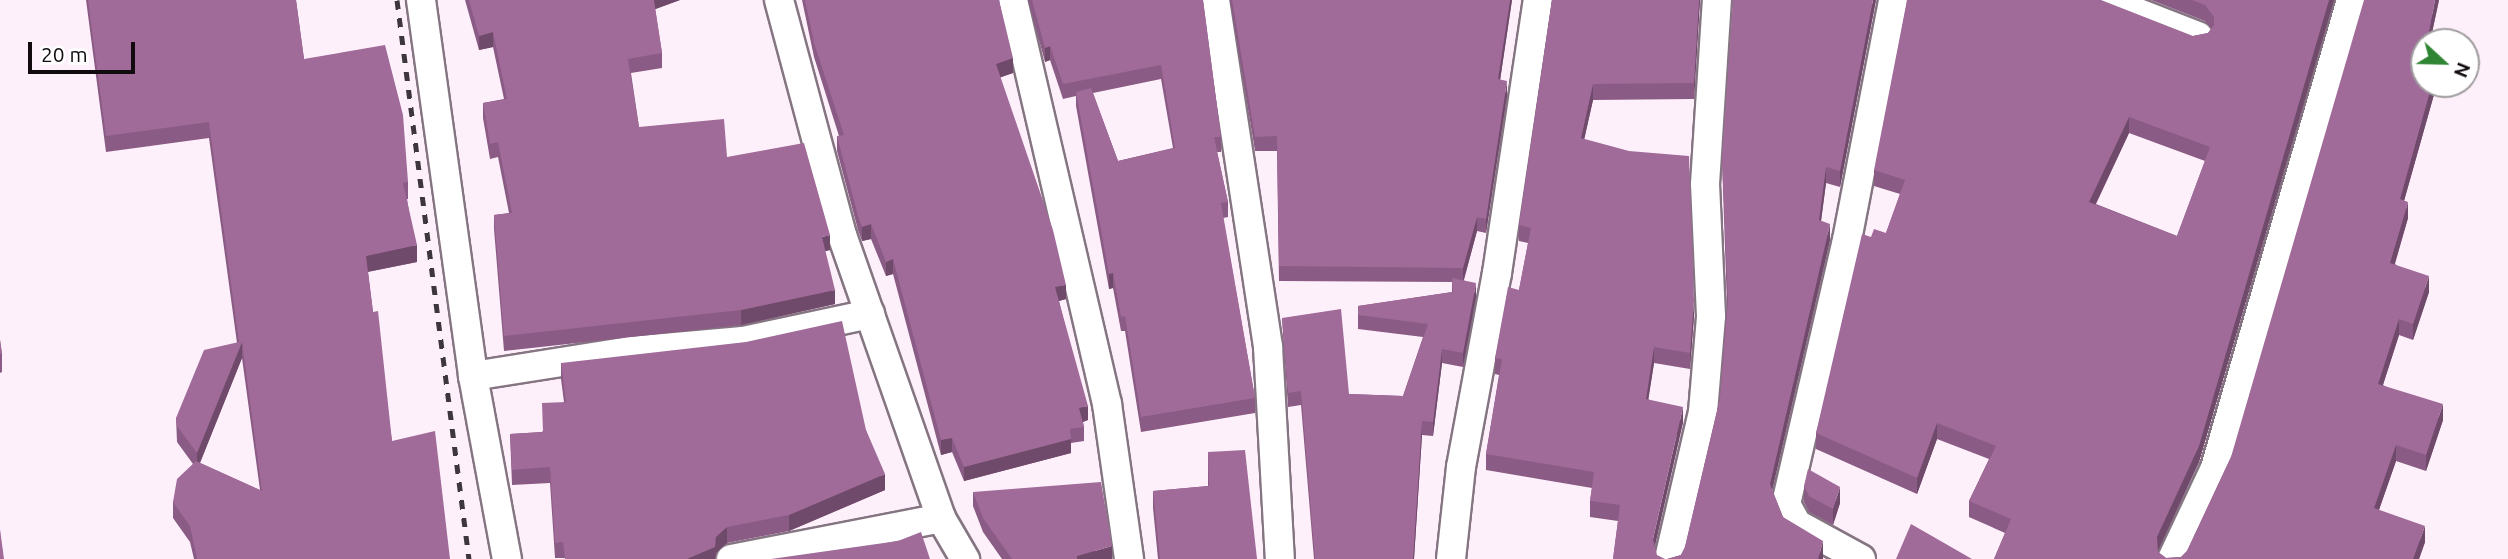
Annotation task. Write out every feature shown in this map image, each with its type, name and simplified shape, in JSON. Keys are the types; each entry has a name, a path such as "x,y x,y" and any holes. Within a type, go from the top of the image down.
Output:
{"street":[{"path":"421,0 473,376 507,559"},
{"path":"779,0 842,235 941,518 965,559"},
{"path":"1013,0 1107,404 1129,559"},
{"path":"1215,0 1268,347 1280,559"},
{"path":"1451,559 1461,467 1497,273 1538,0"},
{"path":"1669,559 1703,412 1711,316 1705,184 1717,0"},
{"path":"1861,559 1797,524 1786,504 1847,240 1893,0"},
{"path":"2105,0 2198,36"},
{"path":"2172,559 2215,468 2351,0"},
{"path":"473,376 630,351 743,341 870,314"},
{"path":"731,559 941,518"}],"building":[{"path":"88,0 296,0 304,59 385,45 403,115 408,182 403,183 417,245 366,256 373,312 378,311 392,441 435,431 450,559 197,559 190,526 173,502 177,479 196,461 262,491 242,342 197,453 177,426 176,418 204,350 239,342 209,122 106,136"},
{"path":"469,0 654,0 662,53 628,59 639,127 724,119 727,157 804,143 830,235 822,237 835,290 741,310 504,336 494,215 512,213 498,142 490,144 483,103 507,99 493,32 479,36"},
{"path":"805,0 999,0 1013,58 996,64 1053,230 1066,285 1055,287 1088,406 1079,408 1084,427 1070,429 1071,439 964,467 952,438 941,440 893,259 886,262 871,224 862,227 858,216 837,136 844,135 814,43"},
{"path":"1032,0 1203,0 1221,137 1214,137 1228,202 1221,203 1255,398 1141,417 1125,316 1121,317 1113,273 1109,274 1076,92 1091,88 1118,161 1175,148 1161,65 1063,84 1050,46 1045,48"},
{"path":"1232,0 1510,0 1498,79 1507,81 1486,219 1477,217 1463,268 1279,266 1277,136 1255,137"},
{"path":"1552,0 1699,0 1694,83 1593,84 1581,138 1629,151 1689,156 1694,300 1690,353 1654,347 1646,399 1683,407 1653,539 1657,555 1665,559 1613,559 1620,505 1590,501 1594,472 1486,454 1502,359 1495,358 1508,287 1519,290 1531,228 1519,225"},
{"path":"1733,0 1873,0 1840,171 1826,167 1819,220 1830,224 1770,484 1783,517 1823,541 1818,559 1667,559 1681,555 1685,547 1720,398 1728,299 1722,160"},
{"path":"1907,0 2101,0 2193,36 2208,33 2214,25 2214,17 2205,5 2192,0 2329,0 2199,446 2157,537 2158,552 2166,558 2181,557 2187,551 2231,457 2364,0 2435,0 2430,28 2410,28 2410,98 2428,98 2400,199 2408,202 2390,263 2429,276 2413,324 2399,319 2378,384 2443,404 2426,455 2396,445 2374,508 2425,526 2413,559 1994,559 2011,519 1969,501 1996,446 1937,423 1917,478 1816,433 1862,234 1871,237 1874,229 1886,233 1905,180 1874,170","holes":["2129,117 2210,147 2177,236 2089,202"]},
{"path":"1452,278 1476,283 1463,353 1442,349 1433,422 1422,421 1413,559 1315,559 1301,391 1288,393 1282,318 1341,309 1349,394 1403,396 1428,324 1358,315 1358,306 1453,292"},
{"path":"842,321 866,430 885,474 789,515 727,527 716,537 715,547 687,559 565,559 563,542 555,543 550,467 512,470 510,434 543,432 542,403 566,402 561,363 746,342"},
{"path":"1245,450 1257,559 1160,559 1153,491 1209,486 1208,452"},
{"path":"1808,469 1840,487 1833,509 1809,496 1804,486"},
{"path":"1101,482 1112,546 1077,556 1077,559 1012,559 983,518 973,492"},
{"path":"1911,524 1972,559 1896,559"},
{"path":"0,529 4,559 0,559"},
{"path":"921,532 930,559 771,559 898,541"}],"railway":[{"path":"397,0 469,559"}]}
